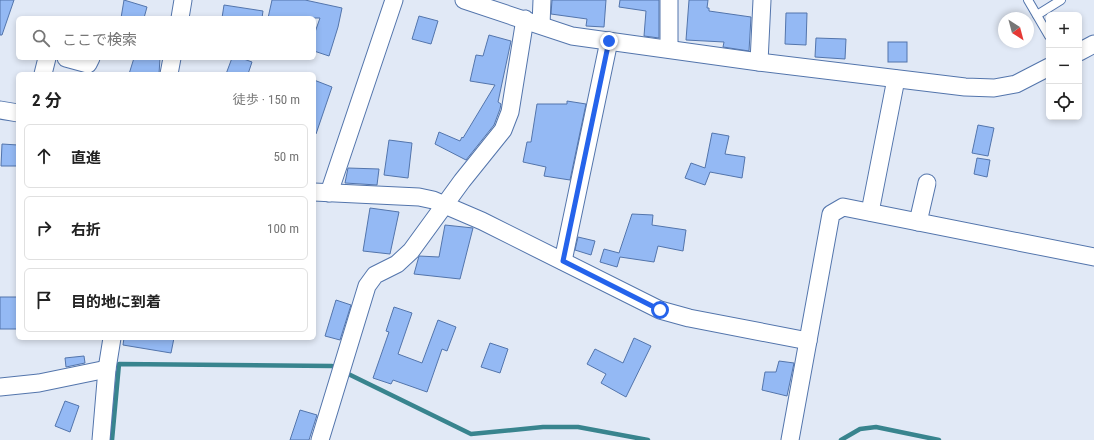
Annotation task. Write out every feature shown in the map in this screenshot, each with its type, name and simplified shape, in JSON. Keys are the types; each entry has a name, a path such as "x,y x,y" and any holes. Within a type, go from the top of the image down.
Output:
{"street":[{"path":"180,16 183,0"},
{"path":"394,0 321,192 419,197 445,204 660,310 689,318 808,341"},
{"path":"464,0 525,19 572,36 759,62 965,88 994,88 1016,84 1046,69"},
{"path":"541,25 542,0"},
{"path":"669,0 669,49"},
{"path":"759,62 762,0"},
{"path":"320,440 367,286 375,275 397,264 411,251 445,204 503,130 510,112 525,19"},
{"path":"563,261 609,41"},
{"path":"1082,50 1094,44"},
{"path":"43,72 46,60"},
{"path":"73,60 88,64 90,60"},
{"path":"169,72 172,60"},
{"path":"870,212 896,79"},
{"path":"0,110 16,113"},
{"path":"918,222 927,183"},
{"path":"790,440 831,214 843,207 1094,257"},
{"path":"101,440 106,369 112,340"},
{"path":"0,387 39,383 106,369"}],"lane":[{"path":"1028,0 1046,30"},
{"path":"1037,14 1061,0"}],"building":[{"path":"0,0 14,0 2,35 0,35"},
{"path":"124,0 147,7 145,16 121,16"},
{"path":"272,0 305,0 342,8 329,56 316,52 316,29 320,18 316,18 316,16 268,16"},
{"path":"552,0 606,0 604,27 586,26 587,19 551,14"},
{"path":"620,0 659,0 659,38 644,36 646,11 619,7"},
{"path":"689,0 708,0 707,8 709,8 709,11 751,17 749,51 723,47 724,42 686,40"},
{"path":"224,5 263,11 262,16 222,16"},
{"path":"786,13 807,13 806,45 785,44"},
{"path":"419,16 438,21 431,44 412,39"},
{"path":"489,35 511,41 498,102 501,104 494,125 466,160 435,144 439,132 460,141 495,85 470,81 476,55 483,56"},
{"path":"816,38 846,39 845,59 815,57"},
{"path":"888,42 907,42 907,62 888,62"},
{"path":"133,60 160,60 159,72 130,72"},
{"path":"231,60 246,60 252,62 249,72 227,72"},
{"path":"316,81 332,87 316,134"},
{"path":"567,101 586,104 570,180 544,176 546,167 523,162 527,142 531,142 537,104 567,104"},
{"path":"978,125 994,128 988,156 972,153"},
{"path":"712,133 729,136 725,154 745,157 742,178 710,172 705,185 685,178 691,163 705,168"},
{"path":"389,140 412,143 408,178 384,175"},
{"path":"2,144 16,145 16,166 1,166"},
{"path":"977,158 990,160 987,177 974,174"},
{"path":"348,168 379,169 377,185 345,183"},
{"path":"370,208 399,212 390,254 363,251"},
{"path":"632,214 653,215 652,225 686,230 683,251 658,246 654,262 620,257 617,267 600,262 604,249 619,253"},
{"path":"445,225 473,228 460,279 414,274 419,256 439,257"},
{"path":"578,237 595,241 591,255 575,250"},
{"path":"0,297 16,297 16,329 0,329"},
{"path":"336,300 351,305 340,340 325,336"},
{"path":"394,307 412,313 398,354 422,363 438,320 456,327 447,351 442,349 427,392 393,380 391,384 373,378 389,332 386,331"},
{"path":"634,338 651,346 626,397 601,383 606,374 587,364 595,349 623,363"},
{"path":"124,340 174,340 171,353 123,345"},
{"path":"490,343 508,349 500,373 481,367"},
{"path":"84,356 85,363 66,367 65,358"},
{"path":"779,361 794,363 787,396 762,390 765,372 776,372"},
{"path":"65,401 79,406 70,432 55,426"},
{"path":"300,410 317,415 309,440 290,440"}],"waterway":[{"path":"112,440 119,364 332,366 471,434 543,427 578,427 648,440"},
{"path":"841,440 860,429 876,427 939,440"}],"route":[{"path":"609,41 563,261 660,310"}]}
